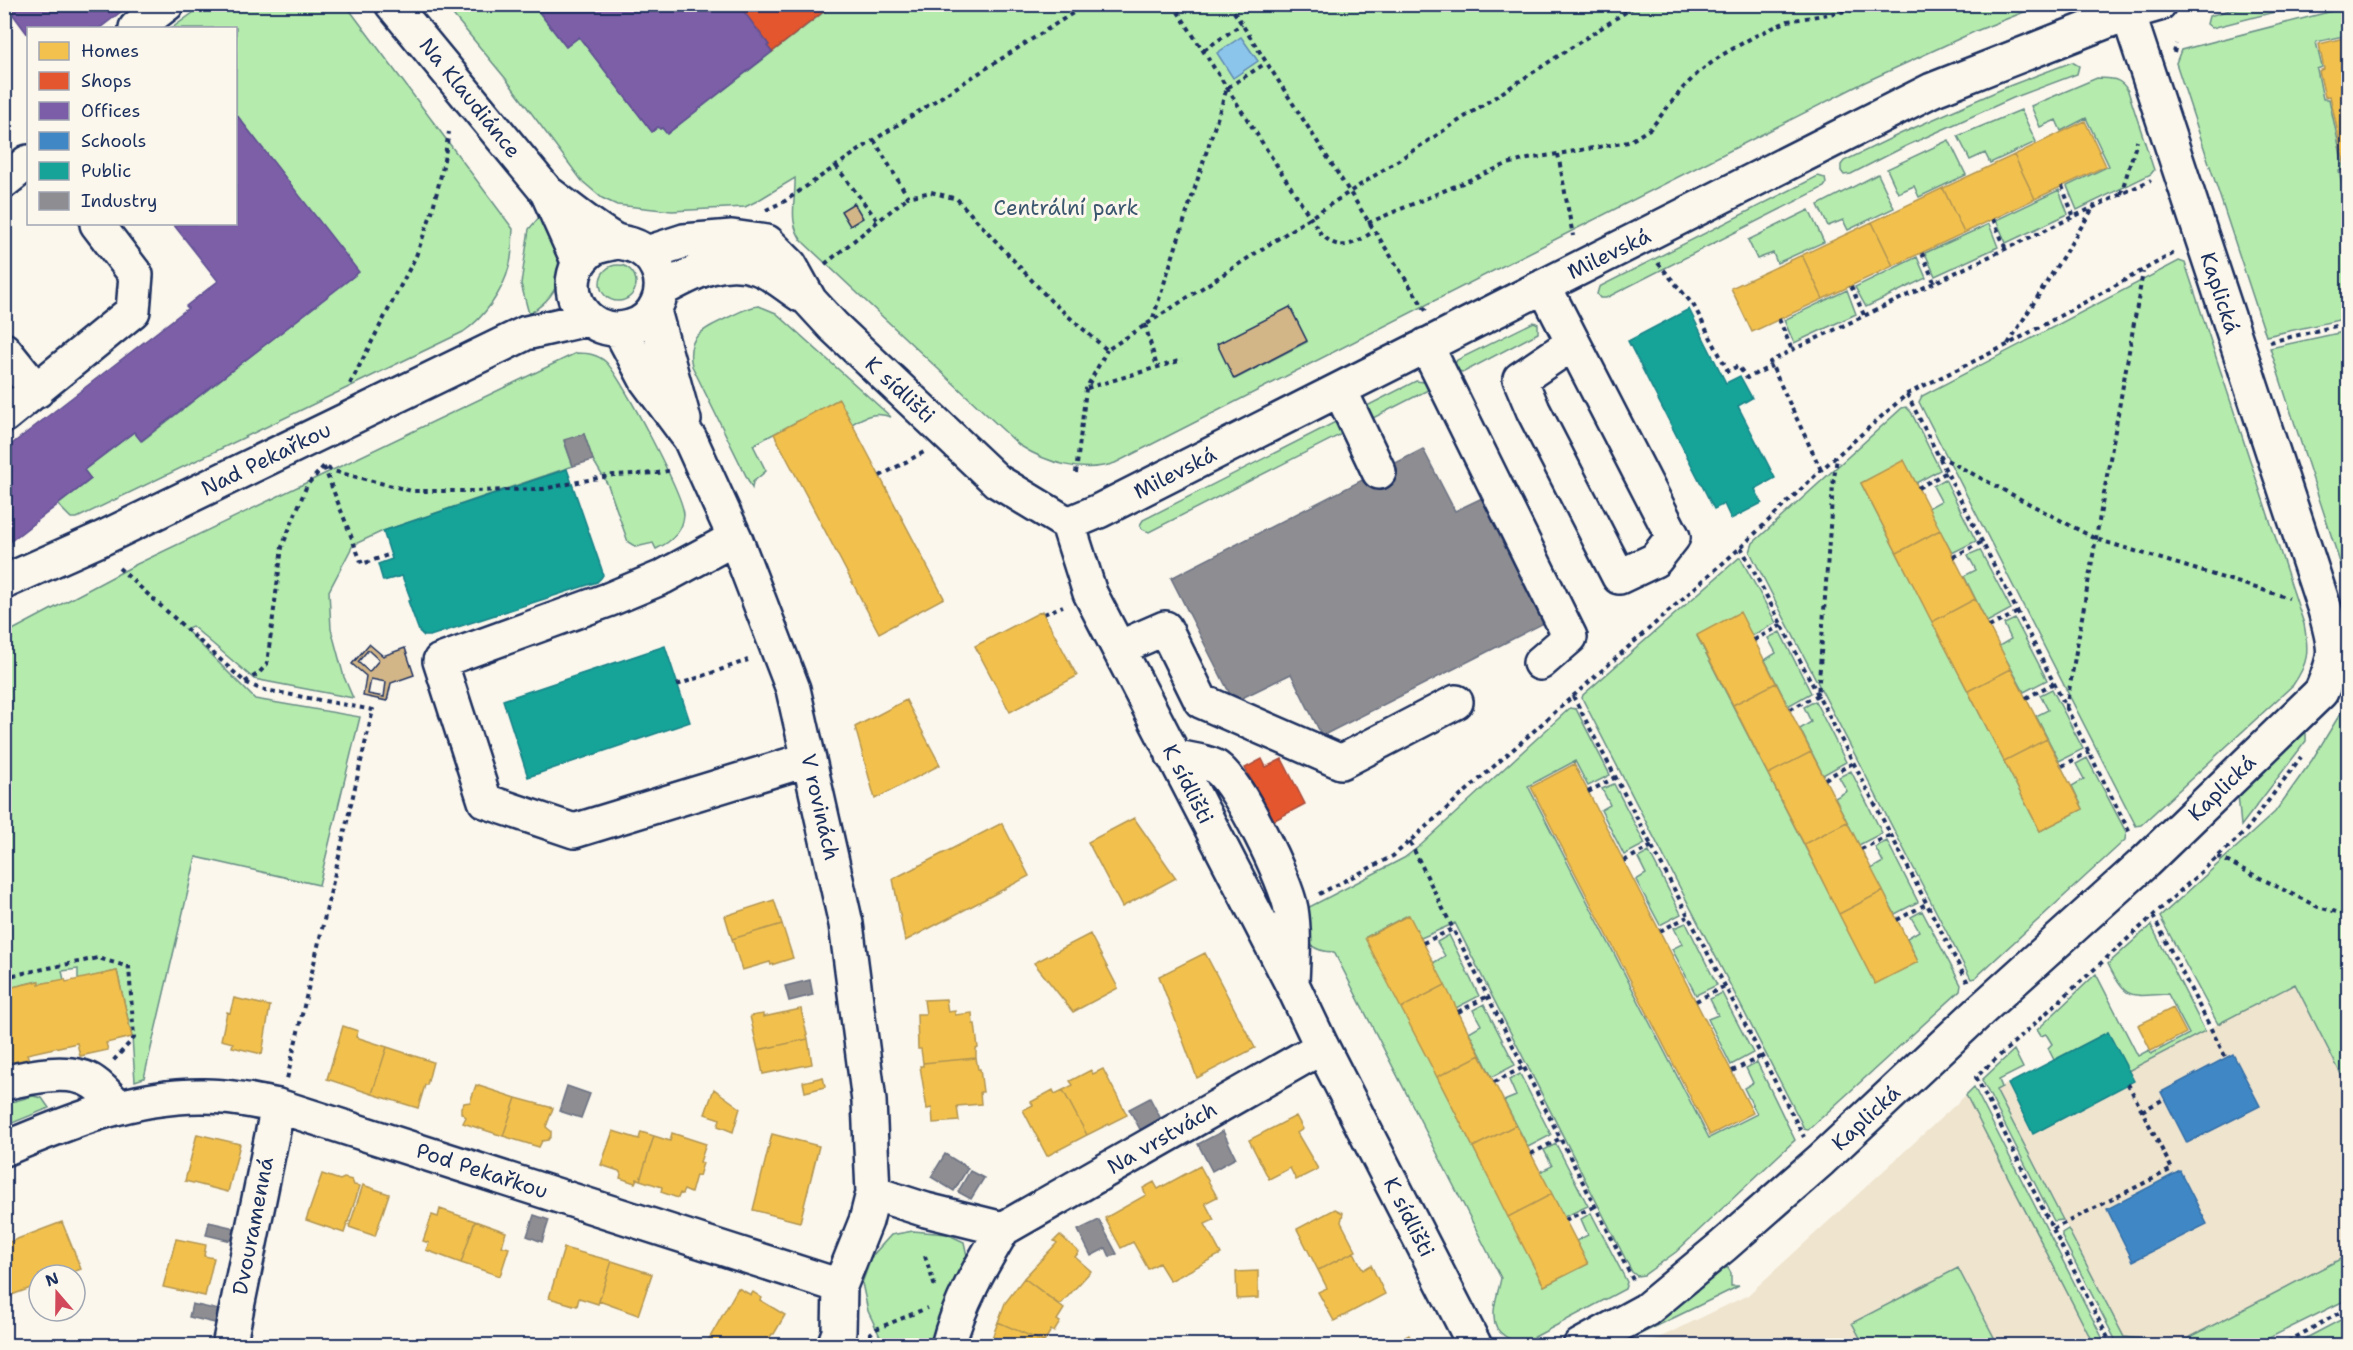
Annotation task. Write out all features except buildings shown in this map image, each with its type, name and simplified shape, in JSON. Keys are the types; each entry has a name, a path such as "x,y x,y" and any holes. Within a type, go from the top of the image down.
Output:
{"street":[{"path":"137,27 167,4"},
{"name":"Na Klaudiánce","path":"392,4 547,192 616,242 633,245 647,253"},
{"name":"Milevská","path":"1068,524 1099,511 1340,390 1932,90 2128,13 2159,4"},
{"name":"Kaplická","path":"1580,1346 1646,1310 1821,1160 1982,1009 2181,828 2320,692 2334,664 2335,645 2325,610 2128,13"},
{"path":"4,180 27,163"},
{"name":"Na Klaudiánce","path":"547,192 576,276 577,305 587,319"},
{"path":"4,416 133,311 136,275 98,225"},
{"name":"K sídlišti","path":"647,253 684,241 732,237 767,242 790,265 810,301 833,326 997,481 1068,524 1090,593 1292,984 1475,1346"},
{"path":"576,276 595,248 616,242"},
{"path":"587,319 602,328 620,330 639,324 657,301 660,277 656,264 647,253"},
{"name":"K sídlišti","path":"657,301 702,268 734,263 758,268 810,301"},
{"name":"Nad Pekařkou","path":"526,333 576,276"},
{"path":"1544,286 1673,537 1655,560 1619,577 1533,410 1520,379 1573,343"},
{"name":"V rovinách","path":"657,301 690,439 735,538 793,689 846,924 869,1101 873,1193 866,1221 840,1286 848,1341"},
{"name":"Nad Pekařkou","path":"4,582 102,538 526,333 587,319"},
{"name":"V rovinách","path":"620,330 647,381 690,439"},
{"path":"1426,345 1570,637 1540,663"},
{"path":"4,350 37,391"},
{"path":"1340,390 1379,472"},
{"path":"735,538 663,577 608,600 440,661 485,801 574,831 809,759"},
{"path":"1119,648 1165,628 1202,701 1341,762 1456,702"},
{"name":"Na vrstvách","path":"1003,1229 1322,1047"},
{"path":"4,1083 32,1076 53,1075 83,1078 94,1082 118,1107"},
{"name":"Pod Pekařkou","path":"4,1149 47,1131 118,1107 163,1098 205,1096 242,1099 282,1093 840,1286"},
{"name":"Dvouramenná","path":"229,1346 282,1093"},
{"path":"873,1193 926,1210 1003,1229 976,1276 951,1303 954,1322 948,1346"}],"path":[{"path":"760,213 785,201 874,140 1087,4"},
{"path":"1173,4 1310,218 1331,243 1340,247 1354,243 1373,232"},
{"path":"1229,4 1426,312"},
{"path":"1076,473 1086,389 1107,350 1638,4"},
{"path":"1838,11 1841,4"},
{"path":"1368,223 1507,164 1619,144 1642,135 1658,120 1691,79 1722,55 1772,27 1788,21 1838,11 1888,4"},
{"path":"1204,50 1242,24"},
{"path":"1153,318 1227,88 1266,63"},
{"path":"348,388 416,256 432,212 449,132"},
{"path":"2121,194 2138,139"},
{"path":"874,140 908,197"},
{"path":"1558,154 1573,237"},
{"path":"836,166 877,220"},
{"path":"1821,470 1770,362 2073,215 2160,176"},
{"path":"2062,186 2073,215"},
{"path":"824,265 908,197 931,192 957,199 1051,301 1107,350"},
{"path":"2007,345 2095,205"},
{"path":"1993,219 2006,247"},
{"path":"1641,238 1666,274 1694,306 1728,371 1738,366 1744,379 1772,366"},
{"path":"1317,895 1393,856 1410,842 1741,547 1821,470 1907,394 2007,345 2178,251"},
{"path":"1922,252 1934,282"},
{"path":"2066,708 2144,271"},
{"path":"1851,286 1864,315"},
{"path":"1779,319 1792,350"},
{"path":"2263,343 2349,323"},
{"path":"1145,324 1157,367"},
{"path":"1086,389 1182,360"},
{"path":"1907,394 2133,839"},
{"path":"880,476 926,450"},
{"path":"1818,695 1837,456"},
{"path":"1938,456 2096,539 2293,599"},
{"path":"324,466 333,471 412,491 543,489 613,475 658,473 672,470"},
{"path":"324,466 362,564 388,555"},
{"path":"244,682 259,673 267,664 282,547 307,485 324,466"},
{"path":"1918,488 1947,472"},
{"path":"1953,557 1982,542"},
{"path":"1741,547 1971,990"},
{"path":"119,568 244,682 260,690 373,710 282,1093"},
{"path":"1044,615 1072,601"},
{"path":"1989,627 2018,612"},
{"path":"1754,640 1782,625"},
{"path":"677,685 749,660"},
{"path":"2026,698 2054,683"},
{"path":"1790,709 1818,695"},
{"path":"1573,696 1805,1139"},
{"path":"2112,1346 1976,1077 2245,832 2307,749"},
{"path":"2062,766 2089,752"},
{"path":"1825,779 1853,763"},
{"path":"1588,792 1616,777"},
{"path":"1861,849 1891,835"},
{"path":"1410,842 1638,1288"},
{"path":"1624,861 1652,846"},
{"path":"2218,857 2318,908 2349,915"},
{"path":"1897,920 1926,904"},
{"path":"1660,931 1689,916"},
{"path":"2153,916 2226,1058"},
{"path":"1424,943 1453,929"},
{"path":"4,977 98,958 129,967 134,1038 94,1082"},
{"path":"1696,1001 1725,986"},
{"path":"1458,1012 1488,996"},
{"path":"1732,1071 1762,1056"},
{"path":"1494,1082 1524,1067"},
{"path":"2054,1229 2172,1169 2128,1084"},
{"path":"2142,1111 2164,1099"},
{"path":"1531,1154 1561,1138"},
{"path":"1565,1220 1596,1206"},
{"path":"848,1341 951,1303 925,1256"},
{"path":"2280,1346 2349,1308"}],"shaded area":[{"path":"2295,984 2348,1088 2348,1255 2179,1343 2124,1337 1996,1089 2008,1084 2033,1133 2128,1071"},
{"path":"1966,1095 2094,1345 1642,1346 1748,1295"}],"green space":[{"path":"2251,4 2302,5 2212,28 2207,24 2209,16"},
{"path":"204,5 346,5 513,229 512,253 506,276 492,303 463,332 77,518 71,518 58,505 91,479 84,470 134,432 142,441 358,272 237,115 237,27 173,27"},
{"name":"Centrální park","path":"445,5 533,5 566,47 579,37 652,132 658,127 667,134 833,5 2042,5 1976,31 1865,82 1115,463 1090,467 1053,462 1019,445 803,242 795,227 793,212 795,178 745,207 672,211 617,205 602,198 582,181 506,79","holes":["1290,307 1307,342 1235,379"]},
{"path":"2348,7 2348,35 2316,42 2322,67 2317,69 2323,99 2329,99 2344,169 2339,171 2348,217 2348,318 2266,336 2176,63 2181,50"},
{"path":"2072,62 2079,66 2077,74 2013,98 1906,146 1851,174 1844,175 1841,171 1844,161 1900,134 2009,86"},
{"path":"2097,78 2119,81 2125,86 2154,170 2151,174 2077,210 2067,186 2109,166 2086,118 2061,131 2056,120 2040,127 2031,106"},
{"path":"2021,110 2036,142 1990,163 1985,153 1970,160 1958,136"},
{"path":"1949,140 1966,175 1919,197 1914,186 1898,193 1887,169"},
{"path":"1878,174 1894,208 1848,230 1843,220 1828,226 1818,205"},
{"path":"1818,176 1825,178 1824,187 1606,298 1600,298 1597,294 1599,287"},
{"path":"2059,190 2068,214 2006,243 1996,220"},
{"path":"1809,210 1824,242 1777,263 1773,253 1757,259 1748,240"},
{"path":"542,214 557,256 558,281 544,303 529,314 521,284 529,229"},
{"path":"1989,224 1998,247 1935,276 1925,253"},
{"path":"1917,257 1926,278 1866,307 1855,287"},
{"path":"2179,261 2185,263 2304,624 2307,649 2305,663 2293,685 2141,825 2136,826 1919,402 1922,396"},
{"path":"618,265 631,270 636,283 631,296 618,301 605,296 600,283 605,270"},
{"path":"1847,290 1856,314 1794,343 1784,320"},
{"path":"759,306 776,313 891,417 880,414 871,415 852,424 839,399 753,445 766,471 753,482 752,488 692,366 691,347 704,330 743,310"},
{"path":"1534,322 1538,324 1538,333 1464,372 1456,371 1454,365 1457,360"},
{"path":"2348,331 2348,587 2270,348"},
{"path":"576,353 592,354 606,362 637,412 674,485 681,504 683,521 674,536 666,544 656,549 653,543 636,547 628,542 608,485 593,460 584,434 564,441 573,466 383,531 353,545 329,591 331,629 344,677 353,698 254,679 192,626 185,629 255,699 360,717 319,885 196,857 144,1078 135,1081 132,1037 117,971 78,980 78,969 62,971 64,980 39,984 38,981 5,989 5,634 135,565"},
{"path":"1416,381 1424,382 1430,389 1149,532 1142,529 1140,525 1143,520"},
{"path":"1906,407 1911,412 1940,470 1916,483 1904,461 1861,483 2040,831 2083,809 2072,786 2084,779 2076,764 2087,758 2126,832 2125,840 1975,978 1971,979 1750,552 1753,543 1902,408"},
{"path":"1945,479 1976,541 1952,553 1928,508 1941,501 1933,486"},
{"path":"1980,550 2011,609 1987,622 1964,576 1976,570 1968,555"},
{"path":"1740,557 1776,623 1752,636 1740,613 1697,636 1875,983 1918,962 1907,938 1919,931 1911,917 1922,911 1961,985 1960,991 1808,1130 1804,1129 1582,698"},
{"path":"2015,619 2047,680 2024,692 1999,646 2011,639 2004,624"},
{"path":"1780,632 1811,693 1788,706 1765,660 1776,653 1768,638"},
{"path":"2052,689 2083,749 2059,761 2036,716 2048,710 2040,695"},
{"path":"1815,701 1846,762 1823,775 1800,729 1811,722 1804,707"},
{"path":"2348,701 2348,1088 2295,984 2218,1024 2160,917 2275,812 2312,760"},
{"path":"1570,708 1576,709 1610,775 1588,786 1575,761 1528,786 1709,1138 1757,1114 1744,1088 1753,1083 1746,1068 1757,1062 1795,1140 1676,1252 1644,1275 1637,1276 1632,1272 1455,923 1421,938 1408,915 1366,937 1544,1286 1588,1264 1576,1241 1588,1235 1581,1219 1591,1213 1627,1282 1625,1289 1529,1340 1517,1341 1506,1337 1497,1328 1494,1312 1501,1278 1334,952 1318,949 1307,942 1292,916 1404,858"},
{"path":"2306,732 2306,741 2241,826 2238,794"},
{"path":"1851,771 1882,833 1859,845 1835,798 1847,791 1839,777"},
{"path":"1614,784 1645,844 1624,855 1601,810 1610,805 1602,789"},
{"path":"1887,841 1918,902 1895,914 1871,869 1883,862 1875,847"},
{"path":"1649,852 1681,914 1660,925 1636,880 1646,874 1638,858"},
{"path":"1686,923 1717,985 1696,995 1672,949 1682,944 1674,928"},
{"path":"2151,925 2205,1031 2128,1071 2108,1032 2054,1060 2048,1048 2052,1044 2046,1034 2041,1036 2037,1030 2096,974 2138,1056 2149,1050 2151,1054 2189,1034 2168,994 2130,994 2120,985 2108,964"},
{"path":"1449,935 1479,996 1456,1008 1433,963 1445,956 1437,942"},
{"path":"1722,993 1753,1053 1731,1065 1708,1019 1718,1015 1710,999"},
{"path":"1484,1004 1515,1065 1492,1077 1469,1032 1481,1025 1473,1010"},
{"path":"2014,1050 2023,1068 1999,1080 2002,1087 1996,1090 2063,1220 2054,1221 1982,1080"},
{"path":"1520,1074 1551,1135 1528,1147 1504,1101 1516,1096 1509,1080"},
{"path":"1974,1087 2106,1345 2094,1345 1966,1095"},
{"path":"33,1096 42,1098 49,1108 5,1126 5,1117 11,1114 8,1103"},
{"path":"1556,1144 1588,1206 1564,1217 1540,1172 1552,1166 1544,1150"},
{"path":"2068,1229 2124,1337 2179,1343 2348,1255 2348,1299 2255,1345 2118,1345 2062,1237 2062,1233"},
{"path":"913,1231 947,1234 964,1242 969,1265 935,1345 884,1345 868,1311 862,1283 872,1256 891,1235"},
{"path":"1721,1267 1728,1268 1731,1273 1731,1286 1739,1286 1622,1343 1620,1341"},
{"path":"1958,1268 1998,1345 1864,1345 1852,1323"},
{"path":"2348,1316 2348,1340 2339,1345 2293,1345"}],"water":[{"path":"1241,37 1258,61 1233,78 1217,53"}]}
